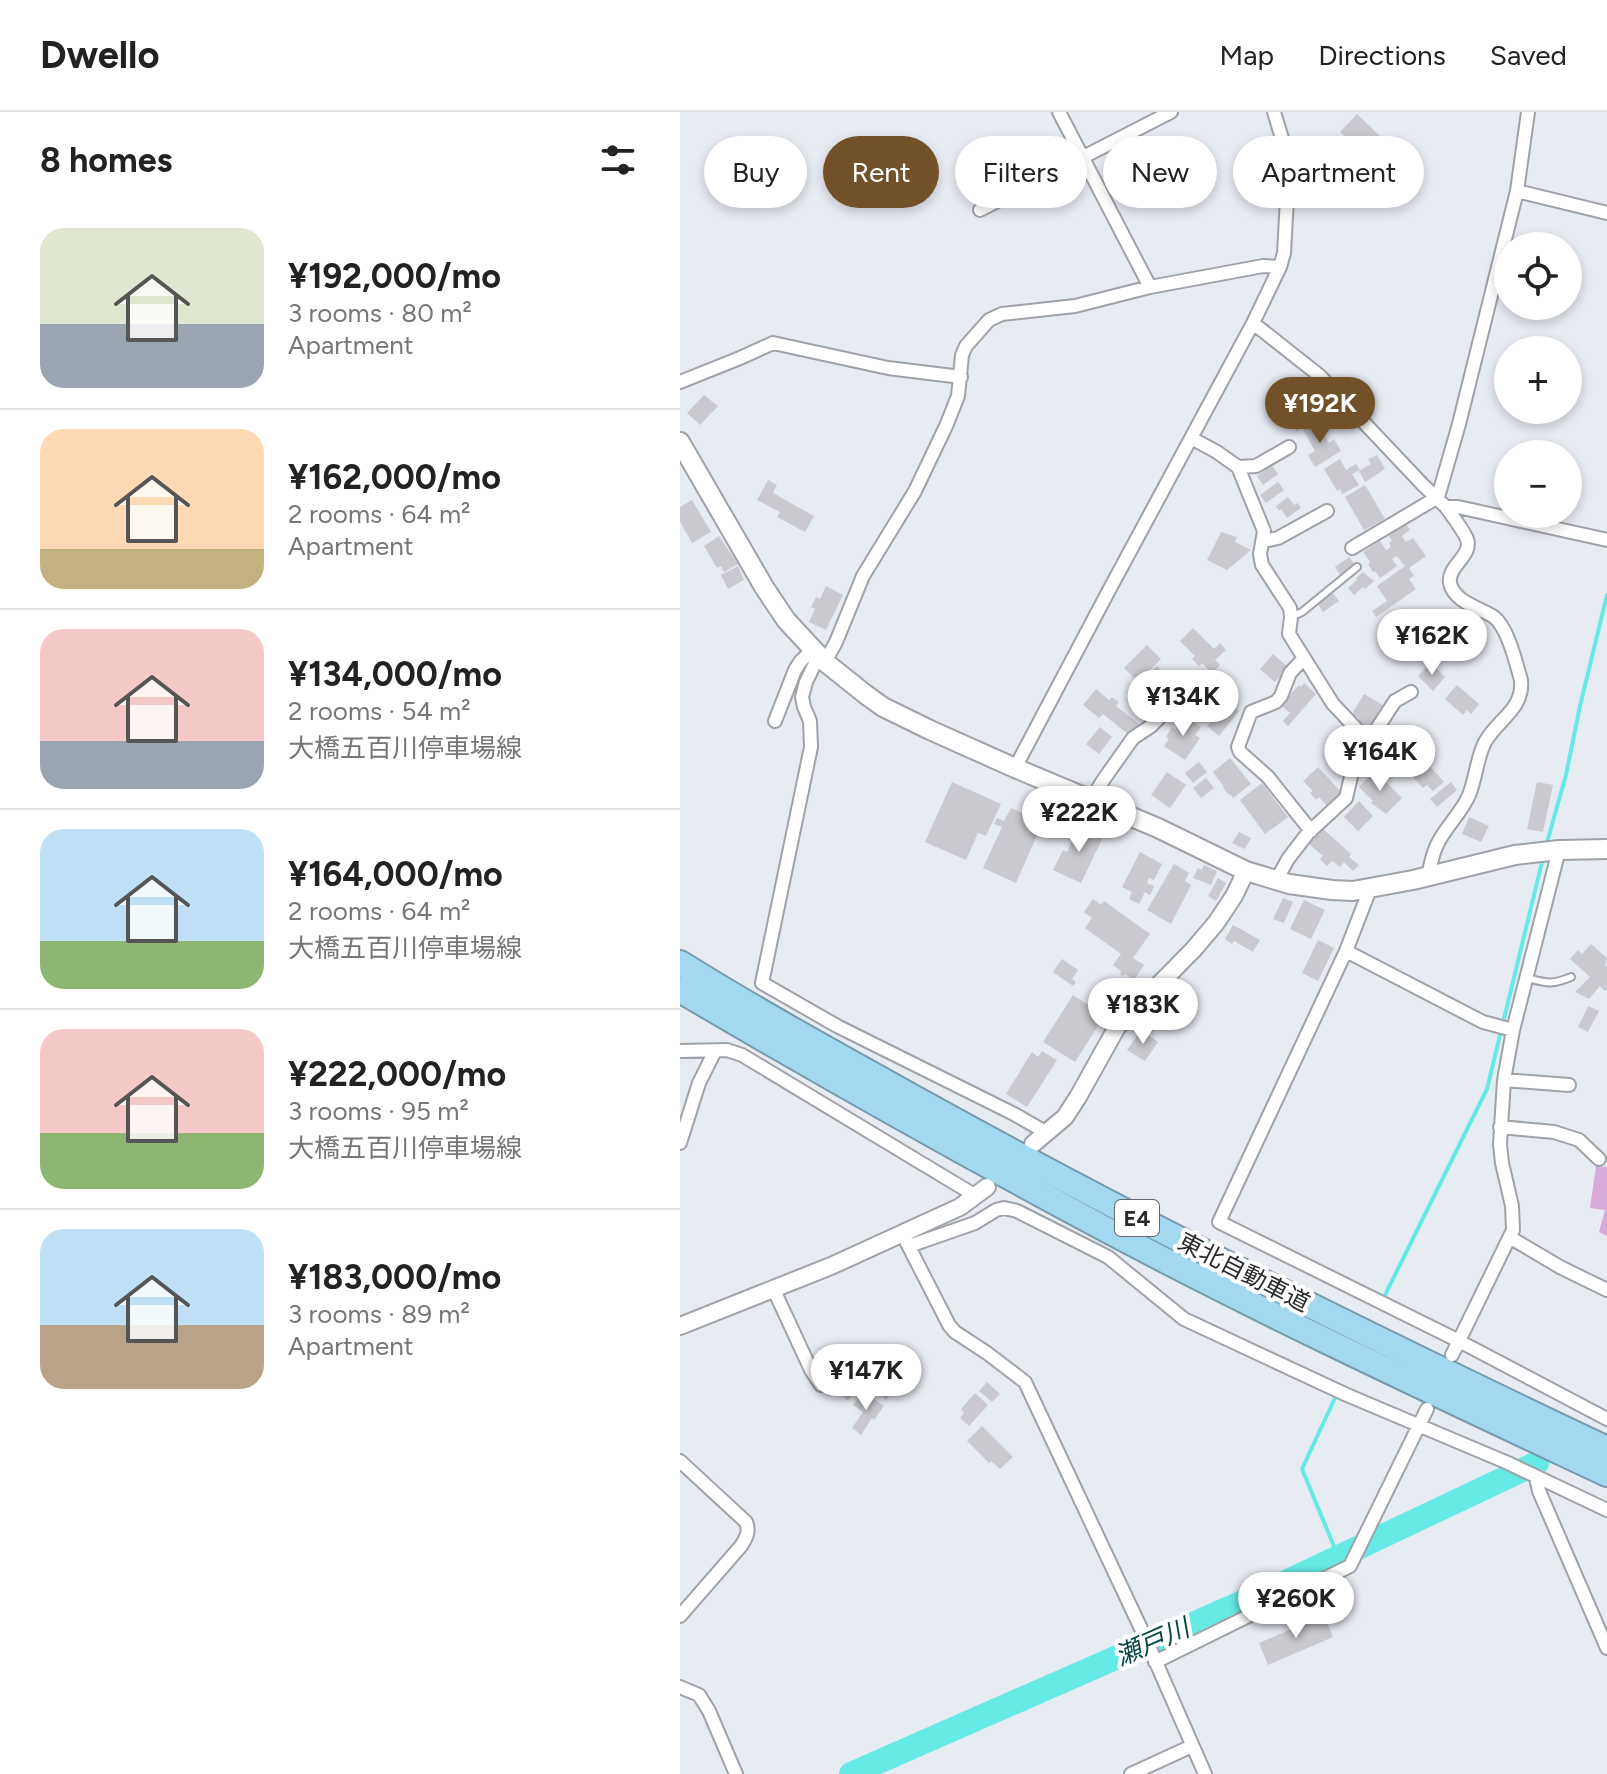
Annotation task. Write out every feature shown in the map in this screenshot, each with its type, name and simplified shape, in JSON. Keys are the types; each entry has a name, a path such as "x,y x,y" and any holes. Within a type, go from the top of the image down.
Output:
{"highway":[{"name":"東北自動車道","path":"680,963 830,1052 1108,1203 1249,1276 1607,1449"},
{"name":"東北自動車道","path":"680,990 817,1071 1108,1230 1239,1298 1607,1474"}],"main road":[{"path":"680,442 786,620 819,656 883,707 1015,768 1158,828 1246,871 1276,881 1332,890 1370,889 1515,855 1607,849"}],"street":[{"path":"1059,112 1071,136"},
{"path":"1087,155 1171,112"},
{"path":"1274,112 1281,136"},
{"path":"1442,502 1517,191 1528,112"},
{"path":"1087,167 1150,287"},
{"path":"1517,191 1607,213"},
{"path":"980,210 984,208"},
{"path":"1015,768 1253,323 1280,267 1284,253 1286,208"},
{"path":"775,721 800,662 819,656 836,642 863,576 915,491 958,396 962,355 980,328 995,316 1075,306 1150,287 1263,266 1280,267"},
{"path":"1253,323 1320,376 1442,502 1466,537 1468,545 1450,579 1451,588 1463,600 1497,620 1521,680 1517,704 1482,747 1468,798 1434,850 1428,877"},
{"path":"680,382 773,343 888,368 961,377"},
{"path":"1191,438 1238,467 1264,531 1260,554 1262,565 1290,608 1289,634 1333,704 1367,740"},
{"path":"1238,467 1256,466 1289,447"},
{"path":"1352,548 1442,502 1607,540"},
{"path":"1264,541 1278,538 1327,511"},
{"path":"819,656 802,697 810,721 811,747 762,983 837,1026 1014,1114 1040,1138 1065,1117 1117,1027 1216,923 1246,871"},
{"path":"1304,658 1290,673 1276,702 1251,712 1238,747 1268,777 1311,831"},
{"path":"1276,881 1288,859 1311,831 1346,798 1354,764 1367,740 1395,701 1411,692"},
{"path":"1091,800 1133,738 1151,726 1173,704"},
{"path":"1452,1355 1513,1230 1514,1216 1502,1163 1500,1127 1506,1029 1527,978 1550,851"},
{"path":"1370,889 1346,951 1219,1222 1459,1341 1607,1419"},
{"path":"1346,951 1483,1022 1506,1029"},
{"path":"680,1051 727,1050 742,1055 981,1192 904,1240"},
{"path":"680,1143 695,1092 715,1051"},
{"path":"1504,1080 1569,1085"},
{"path":"1500,1127 1554,1132 1570,1137 1579,1140 1599,1159"},
{"path":"680,1326 831,1266 904,1240 975,1223 1004,1208 1017,1211 1108,1257 1184,1319 1607,1510"},
{"path":"1511,1238 1607,1290"},
{"path":"904,1240 949,1325 1025,1382 1144,1635 1205,1774"},
{"path":"773,1288 821,1385"},
{"path":"1153,1656 1350,1566 1427,1409"},
{"path":"680,1461 746,1522 748,1528 741,1546 680,1616"},
{"path":"1534,1476 1607,1648"},
{"path":"680,1687 699,1695 736,1774"},
{"path":"1131,1774 1192,1746"}],"lane":[{"path":"1291,617 1302,612 1357,567"},
{"path":"1527,978 1555,984 1571,977"}],"shaded area":[{"path":"1596,1166 1607,1167 1607,1236 1599,1232 1605,1210 1590,1208"}],"building":[{"path":"1357,114 1380,136 1344,136 1340,132"},
{"path":"1284,386 1290,395 1274,406 1269,399"},
{"path":"1299,393 1315,421 1297,431 1281,403"},
{"path":"704,395 718,406 700,425 687,413"},
{"path":"1317,421 1329,443 1334,439 1341,451 1315,467 1308,455 1315,451 1303,430"},
{"path":"1377,455 1385,469 1365,482 1359,471 1371,464 1368,459"},
{"path":"1340,459 1346,470 1356,464 1360,470 1352,474 1359,485 1342,494 1324,469"},
{"path":"1272,465 1278,474 1263,485 1257,476"},
{"path":"768,480 777,485 773,493 814,516 805,532 777,517 780,512 757,500"},
{"path":"1278,482 1284,490 1266,503 1260,495"},
{"path":"1365,485 1385,519 1364,530 1345,497"},
{"path":"1288,497 1301,508 1287,518 1276,506"},
{"path":"692,500 711,532 692,543 680,522 680,507"},
{"path":"1403,520 1410,530 1402,536 1406,542 1413,538 1426,556 1409,568 1414,576 1409,579 1416,589 1376,617 1372,611 1387,601 1377,586 1405,566 1397,556 1392,559 1397,566 1380,578 1373,572 1363,552 1380,541 1386,550 1391,547 1389,543 1392,541 1386,532"},
{"path":"1221,532 1237,537 1235,542 1251,550 1227,570 1207,560"},
{"path":"719,536 738,564 724,572 721,566 717,568 704,546"},
{"path":"1349,557 1355,565 1340,575 1335,567"},
{"path":"738,566 744,580 728,589 721,575"},
{"path":"1363,572 1374,581 1354,595 1348,588"},
{"path":"826,586 843,595 826,630 809,622 815,609 811,607 816,597 820,599"},
{"path":"1333,593 1339,601 1323,612 1318,604"},
{"path":"1193,628 1214,649 1220,643 1226,650 1215,660 1220,665 1212,673 1202,663 1199,666 1192,659 1195,656 1180,641"},
{"path":"1147,645 1161,659 1138,682 1124,668"},
{"path":"1273,654 1288,667 1275,682 1260,669"},
{"path":"1431,663 1445,677 1433,691 1418,676"},
{"path":"1157,666 1182,691 1162,710 1152,700 1157,696 1142,681"},
{"path":"1196,683 1202,687 1184,710 1178,706"},
{"path":"1304,683 1316,694 1288,726 1283,721 1290,713 1281,705"},
{"path":"1457,685 1479,704 1471,714 1467,710 1463,715 1445,699"},
{"path":"1208,687 1239,711 1219,736 1207,726 1215,717 1196,702"},
{"path":"1096,689 1109,700 1112,697 1119,702 1116,706 1139,724 1129,735 1103,714 1099,718 1083,705"},
{"path":"1364,694 1386,707 1370,734 1362,729 1364,726 1357,721 1359,718 1352,714"},
{"path":"1184,716 1201,727 1195,735 1200,738 1185,760 1164,746 1172,727 1175,730"},
{"path":"1100,727 1112,737 1099,754 1086,744"},
{"path":"1406,731 1429,753 1412,771 1391,748"},
{"path":"1230,758 1251,784 1233,798 1213,772"},
{"path":"1199,762 1207,772 1193,783 1185,773"},
{"path":"1426,762 1444,782 1433,791 1427,785 1423,788 1411,775"},
{"path":"1318,767 1341,792 1327,806 1319,797 1316,800 1310,793 1313,791 1303,781"},
{"path":"1375,771 1402,798 1386,814 1371,803 1373,801 1359,787"},
{"path":"1167,772 1186,785 1170,808 1151,795"},
{"path":"1206,778 1214,788 1201,798 1193,788"},
{"path":"952,782 1001,804 986,836 978,833 966,860 925,842"},
{"path":"1451,782 1457,790 1437,807 1430,799"},
{"path":"1537,782 1553,785 1543,832 1527,829"},
{"path":"1262,783 1288,817 1265,834 1240,800"},
{"path":"1359,801 1373,816 1358,831 1344,817"},
{"path":"1011,808 1043,822 1016,883 983,868 1002,827 994,824 997,818 1004,821"},
{"path":"1090,815 1110,823 1105,833 1086,825"},
{"path":"1469,817 1489,826 1481,842 1462,834"},
{"path":"1080,824 1104,835 1081,883 1053,870 1063,850 1067,852"},
{"path":"1322,828 1359,865 1353,871 1344,862 1340,867 1332,861 1327,866 1320,859 1323,856 1308,843"},
{"path":"1239,832 1251,838 1245,849 1232,843"},
{"path":"1140,852 1162,864 1154,880 1149,878 1147,883 1154,886 1150,895 1145,892 1139,904 1129,899 1132,892 1122,887"},
{"path":"1174,864 1189,873 1185,881 1191,885 1171,924 1147,910"},
{"path":"1204,865 1217,871 1211,885 1193,878 1198,868 1202,870"},
{"path":"1218,878 1226,883 1216,901 1208,896"},
{"path":"1283,898 1293,902 1284,923 1273,919"},
{"path":"1093,899 1101,905 1104,901 1150,934 1133,958 1144,965 1134,980 1120,974 1121,971 1113,965 1121,954 1085,928 1092,918 1084,912"},
{"path":"1304,900 1325,910 1311,939 1290,929"},
{"path":"1233,925 1260,940 1253,952 1225,939"},
{"path":"1318,940 1334,948 1318,981 1302,973"},
{"path":"1591,944 1607,958 1607,988 1605,991 1600,986 1589,999 1575,992 1590,977 1570,959 1578,950 1582,954"},
{"path":"1062,959 1078,970 1072,979 1076,982 1073,986 1053,972"},
{"path":"1073,995 1105,1015 1075,1062 1043,1042"},
{"path":"1588,1006 1599,1011 1588,1032 1578,1027"},
{"path":"1144,1010 1160,1024 1151,1033 1136,1019"},
{"path":"1141,1030 1158,1042 1145,1061 1127,1050"},
{"path":"1042,1051 1057,1060 1027,1107 1006,1094 1032,1052 1038,1057"},
{"path":"847,1365 865,1380 848,1401 832,1387"},
{"path":"880,1380 894,1390 886,1400 873,1389"},
{"path":"987,1382 1000,1394 992,1402 979,1391"},
{"path":"863,1392 884,1406 861,1435 852,1428 863,1412 853,1405"},
{"path":"975,1393 988,1405 969,1426 960,1418 964,1413 961,1409"},
{"path":"982,1426 1013,1457 1000,1469 991,1461 989,1463 967,1441"},
{"path":"1324,1615 1333,1637 1268,1665 1259,1643"}],"waterway":[{"path":"1546,846 1566,775 1607,595"},
{"path":"1385,1295 1487,1089 1543,858"},
{"path":"1335,1398 1302,1469 1338,1556"},
{"name":"瀬戸川","path":"851,1774 1252,1598 1537,1463"}]}
